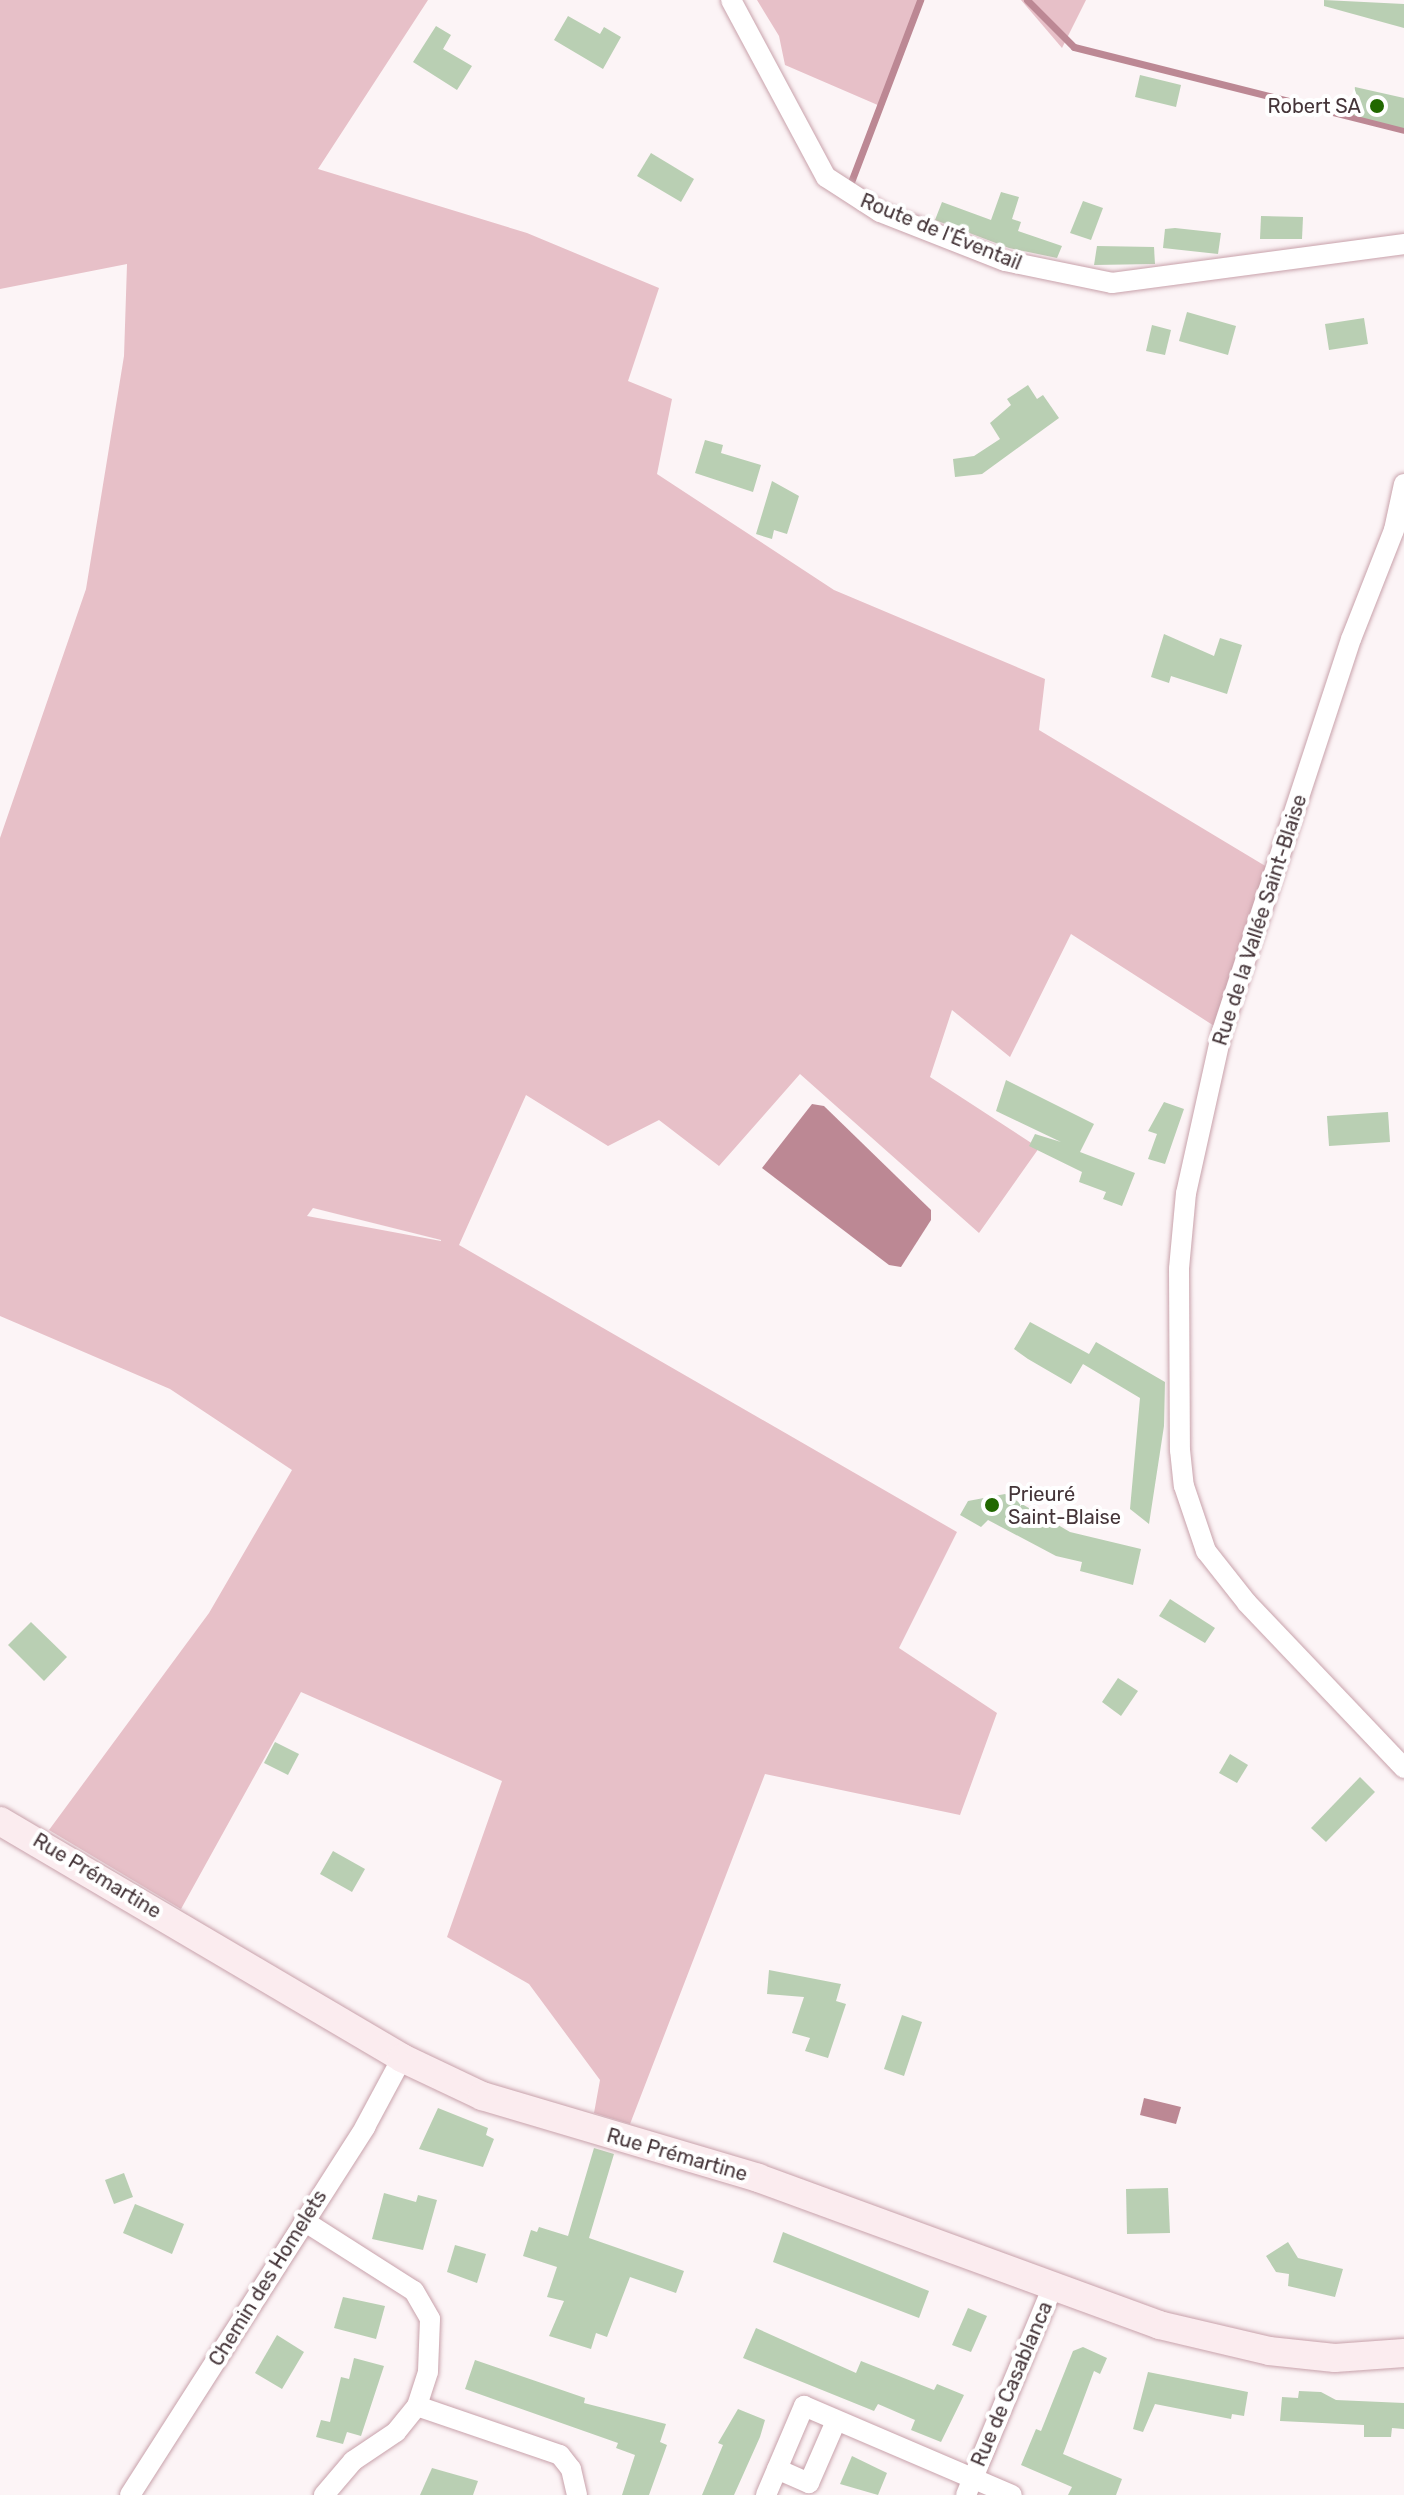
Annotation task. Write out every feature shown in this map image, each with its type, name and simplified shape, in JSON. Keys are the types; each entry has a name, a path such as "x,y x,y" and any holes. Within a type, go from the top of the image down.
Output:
{"street":[{"name":"Route de l'Éventail","path":"731,0 826,177 880,212 1005,261 1112,283 1404,244"},
{"name":"Rue de la Vallée Saint-Blaise","path":"1404,484 1394,530 1351,639 1222,1031 1186,1193 1179,1269 1180,1450 1184,1486 1206,1551 1247,1603 1404,1768"},
{"name":"Rue Prémartine","path":"0,1821 402,2058 482,2096 758,2178 1159,2325 1269,2351 1335,2358 1404,2353"},
{"name":"Chemin des Homelets","path":"130,2495 304,2221 402,2058"},
{"path":"304,2221 414,2291 430,2319 431,2348 417,2406 396,2432 353,2461 324,2495"},
{"name":"Rue de Casablanca","path":"766,2495 804,2406 969,2487 1052,2288"},
{"path":"417,2406 560,2455 571,2469 577,2495"},
{"path":"777,2469 809,2483 836,2421"},
{"path":"969,2487 1012,2495"}],"shaded area":[{"path":"0,0 428,0 318,169 527,233 659,288 628,381 672,399 657,474 834,590 1045,679 1039,730 1277,873 1222,1031 1071,934 1010,1057 952,1010 930,1077 1039,1148 979,1233 800,1074 719,1166 659,1120 608,1146 526,1095 459,1245 957,1532 899,1648 997,1713 960,1815 765,1774 630,2124 594,2113 600,2080 529,1984 447,1937 502,1781 301,1692 181,1909 49,1830 209,1613 292,1470 170,1389 0,1316 0,838 86,589 124,356 127,264 0,289","holes":["313,1208 441,1241 307,1216"]},
{"path":"757,0 919,0 880,106 785,65 779,36"},
{"path":"1021,0 1086,0 1062,48"},
{"path":"812,1104 824,1106 931,1210 931,1220 901,1267 889,1265 762,1168"},
{"path":"1144,2098 1181,2107 1176,2124 1140,2115"}],"building":[{"path":"1324,0 1404,4 1404,28 1324,6"},
{"path":"568,16 600,34 604,27 621,37 603,69 554,40"},
{"path":"436,26 451,35 443,49 472,66 457,90 413,62"},
{"path":"1140,75 1181,85 1176,107 1135,97"},
{"name":"Robert SA","path":"1355,87 1404,98 1404,128 1349,114"},
{"path":"651,153 694,179 681,202 637,176"},
{"path":"1001,192 1019,197 1012,219 1021,222 1018,231 1062,246 1057,258 1009,248 935,220 942,202 991,220"},
{"path":"1083,201 1103,208 1091,240 1070,233"},
{"path":"1261,216 1303,217 1302,239 1260,239"},
{"path":"1165,229 1221,233 1218,254 1163,248"},
{"path":"1097,246 1154,247 1155,264 1094,265"},
{"path":"1187,312 1236,326 1228,355 1179,341"},
{"path":"1364,318 1368,344 1329,350 1325,324"},
{"path":"1152,325 1171,330 1165,355 1146,351"},
{"path":"1028,385 1037,399 1043,395 1059,418 982,474 955,477 953,459 974,456 1000,439 990,423 1011,405 1007,399"},
{"path":"705,440 723,445 721,453 761,465 753,492 695,473"},
{"path":"772,481 799,496 787,534 774,530 772,539 756,534"},
{"path":"1164,634 1214,656 1220,638 1242,645 1227,694 1171,676 1169,683 1151,677"},
{"path":"1006,1080 1094,1124 1080,1152 1135,1173 1122,1206 1103,1199 1106,1192 1079,1182 1082,1172 1029,1146 1035,1134 1061,1142 996,1111"},
{"path":"1164,1102 1184,1109 1165,1164 1148,1159 1157,1134 1148,1131"},
{"path":"1388,1112 1390,1142 1329,1146 1327,1116"},
{"path":"1030,1322 1089,1354 1096,1342 1165,1382 1164,1426 1149,1524 1130,1509 1140,1398 1083,1364 1071,1384 1028,1359 1014,1349"},
{"path":"1005,1494 1070,1532 1141,1549 1133,1585 1080,1571 1082,1562 1056,1556 988,1520 981,1527 960,1515 968,1501"},
{"path":"1170,1599 1215,1628 1205,1643 1159,1616"},
{"path":"31,1622 67,1657 44,1681 8,1645"},
{"path":"1118,1678 1138,1691 1121,1716 1102,1702"},
{"path":"275,1742 299,1754 288,1775 264,1763"},
{"path":"1230,1754 1248,1765 1237,1783 1219,1773"},
{"path":"1360,1777 1375,1792 1326,1842 1311,1828"},
{"path":"333,1851 365,1869 352,1892 320,1874"},
{"path":"769,1970 841,1984 836,2001 846,2004 828,2058 805,2051 810,2038 792,2033 804,1997 767,1994"},
{"path":"902,2015 922,2022 904,2076 884,2069"},
{"path":"438,2108 488,2128 486,2135 494,2139 483,2167 419,2149"},
{"path":"594,2148 614,2154 589,2238 684,2271 676,2293 630,2277 607,2337 596,2333 591,2349 549,2336 564,2301 547,2297 557,2267 523,2256 531,2230 537,2232 539,2227 568,2236"},
{"path":"124,2173 133,2197 114,2204 105,2180"},
{"path":"1168,2188 1170,2233 1127,2234 1126,2189"},
{"path":"384,2193 416,2202 418,2195 437,2200 423,2250 372,2239"},
{"path":"135,2204 184,2224 172,2254 123,2233"},
{"path":"783,2232 929,2291 919,2318 773,2262"},
{"path":"1288,2242 1298,2258 1343,2269 1335,2297 1288,2286 1289,2274 1276,2272 1266,2256"},
{"path":"455,2245 486,2254 477,2283 447,2272"},
{"path":"343,2297 385,2306 376,2339 334,2328"},
{"path":"968,2308 987,2316 971,2352 952,2345"},
{"path":"756,2328 856,2373 861,2361 934,2390 937,2384 964,2395 941,2442 911,2430 915,2420 878,2404 874,2411 743,2358"},
{"path":"277,2335 304,2352 282,2389 255,2373"},
{"path":"1083,2347 1107,2358 1100,2374 1094,2371 1063,2454 1122,2479 1116,2495 1068,2495 1072,2487 1021,2465 1036,2429 1041,2431 1073,2351"},
{"path":"354,2358 384,2366 361,2436 347,2432 343,2444 316,2437 321,2420 330,2422 341,2377 349,2379"},
{"path":"475,2360 585,2398 584,2403 666,2424 660,2442 667,2445 649,2495 622,2495 635,2455 616,2448 618,2443 465,2389"},
{"path":"1148,2372 1248,2392 1244,2416 1232,2414 1231,2419 1155,2404 1143,2432 1133,2429"},
{"path":"1299,2391 1321,2392 1336,2400 1404,2403 1404,2429 1392,2428 1391,2437 1364,2437 1364,2425 1280,2421 1282,2397 1298,2398"},
{"path":"738,2409 765,2420 760,2437 734,2495 702,2495 723,2445 718,2443"},
{"path":"852,2456 887,2473 878,2495 840,2484"},
{"path":"432,2468 478,2481 473,2495 420,2495"}],"waterway":[{"path":"851,182 920,0"},
{"path":"1027,0 1074,47 1404,130"}],"place":[{"name":"Robert SA","path":"1377,106"},
{"name":"Prieuré Saint-Blaise","path":"992,1505"}]}
